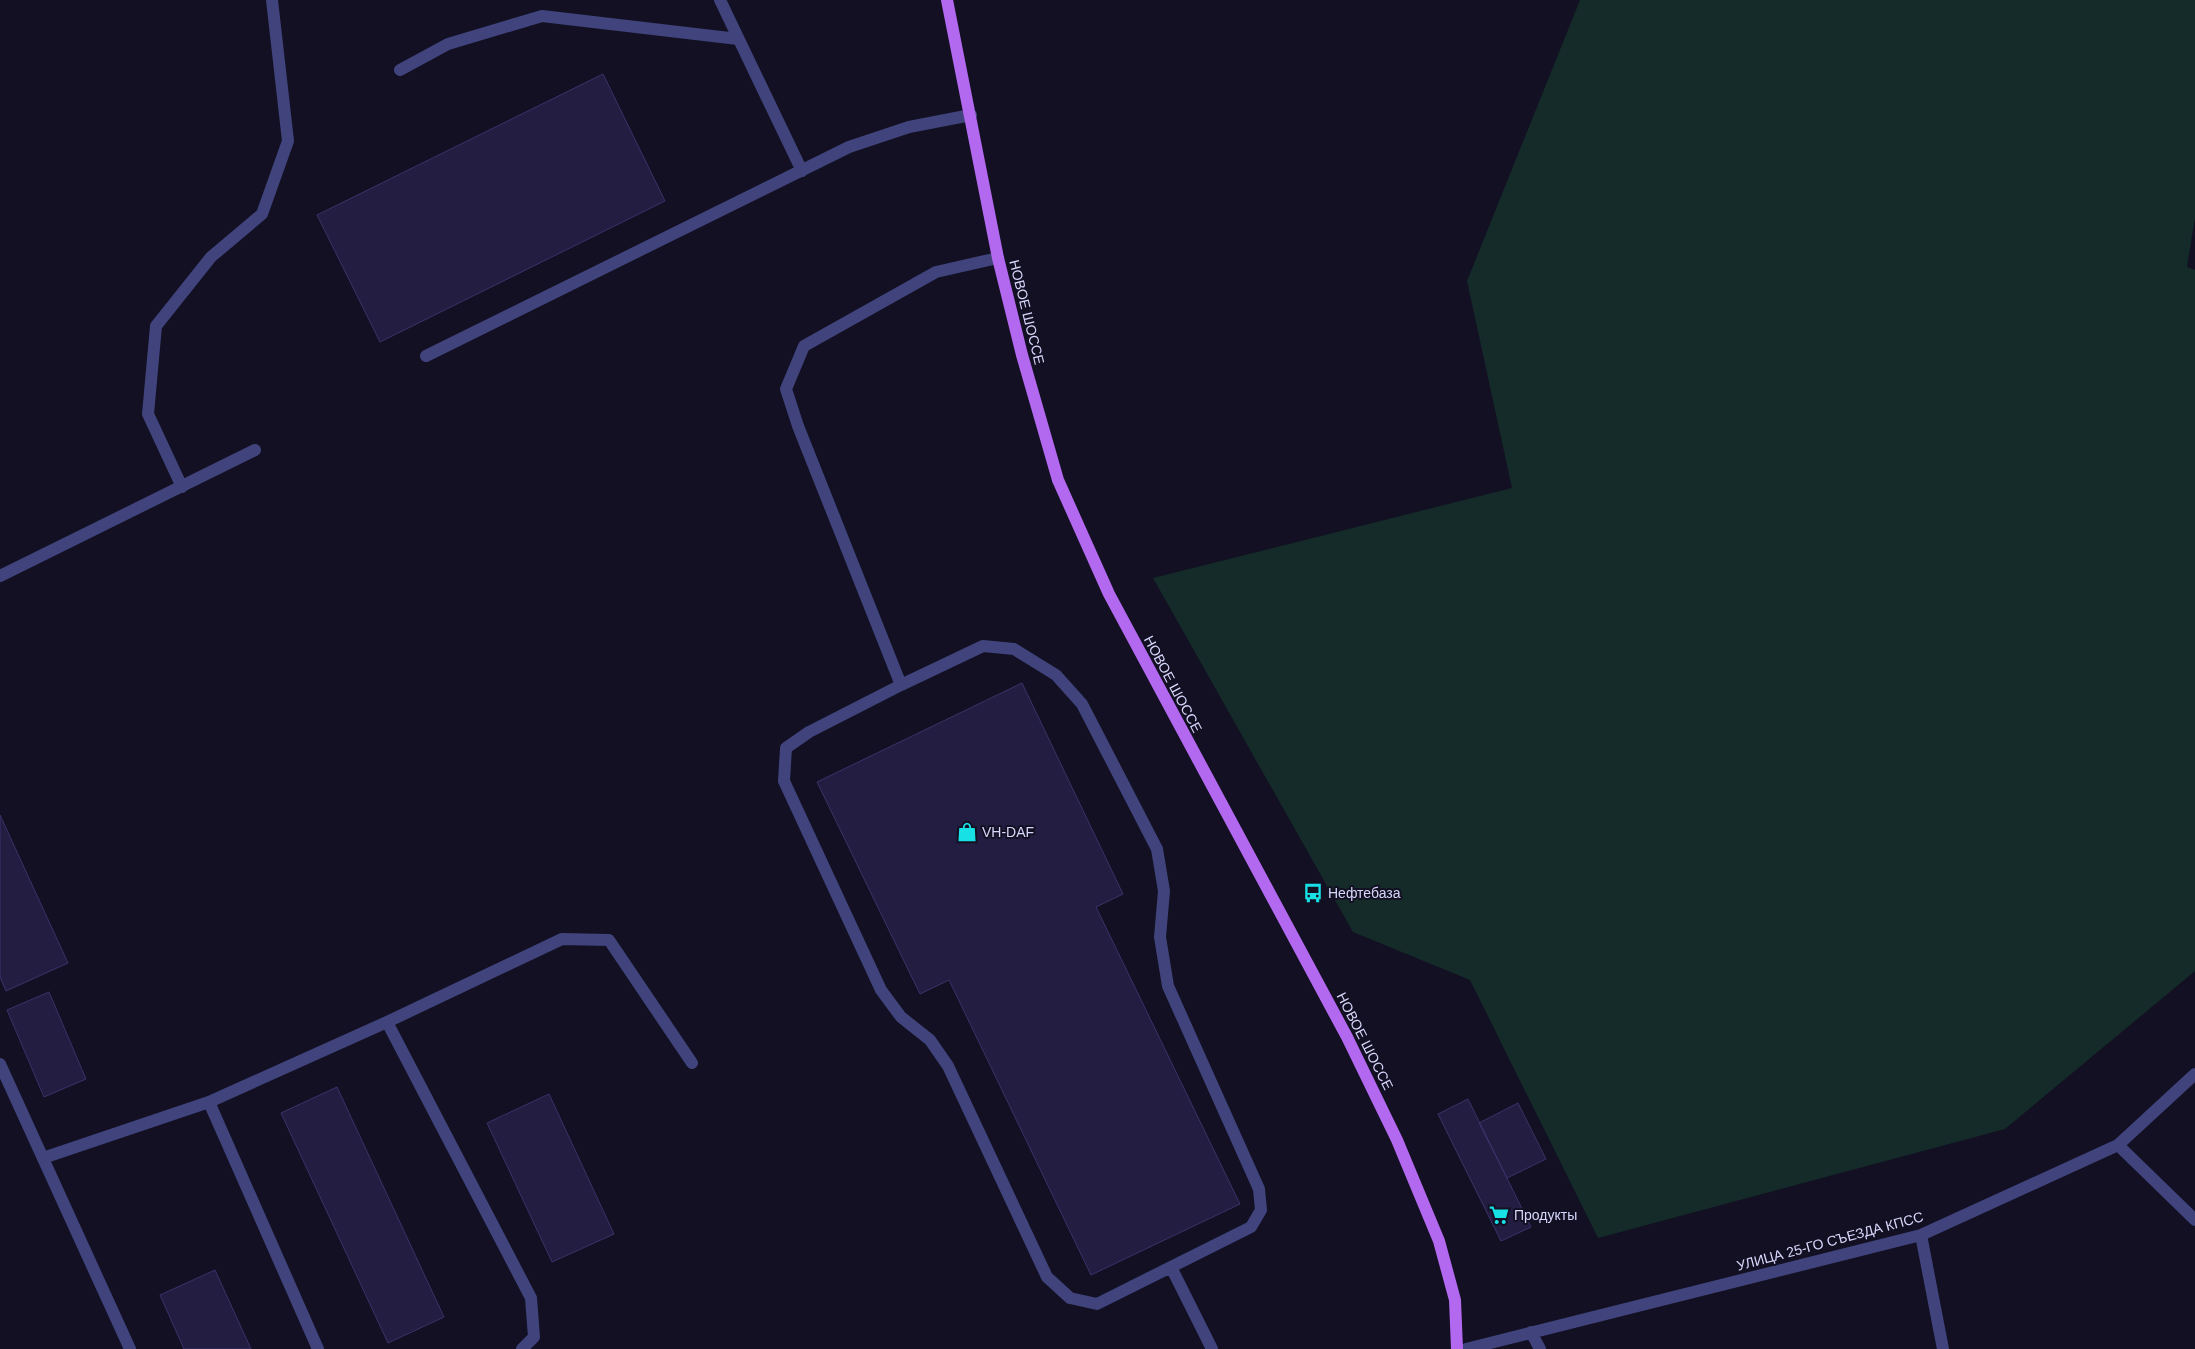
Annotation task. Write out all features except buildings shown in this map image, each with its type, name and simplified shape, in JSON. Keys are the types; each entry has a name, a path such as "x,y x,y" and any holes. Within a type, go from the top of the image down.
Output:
{"main road":[{"name":"НОВОЕ ШОССЕ","path":"947,0 998,258 1022,355 1058,480 1109,594 1347,1037 1398,1140 1439,1240 1455,1300 1457,1349"}],"street":[{"path":"182,486 148,414 156,326 211,257 262,214 288,140 272,0"},
{"path":"720,0 802,170"},
{"path":"400,70 448,44 542,16 738,39"},
{"path":"426,356 849,147 909,127 971,115"},
{"path":"902,685 798,426 786,389 804,346 936,272 998,258"},
{"path":"0,576 255,450"},
{"path":"983,646 1014,649 1056,675 1082,704 1157,850 1164,890 1160,936 1168,986 1259,1189 1261,1210 1251,1227 1097,1304 1070,1298 1047,1278 948,1066 930,1040 901,1017 881,990 784,781 786,748 809,732 902,685 983,646"},
{"path":"43,1158 209,1102 387,1022 562,939 609,940 692,1062"},
{"path":"387,1022 531,1298 534,1337 522,1349"},
{"path":"0,1064 130,1349"},
{"name":"УЛИЦА 25-ГО СЪЕЗДА КПСС","path":"1466,1349 1921,1236 2118,1145 2195,1074"},
{"path":"209,1102 318,1349"},
{"path":"2118,1145 2195,1220"},
{"path":"1921,1236 1943,1349"},
{"path":"1171,1267 1212,1349"},
{"path":"1531,1332 1540,1349"}],"green space":[{"path":"1580,0 2195,0 2195,218 2187,267 2195,270 2195,971 2005,1129 1598,1238 1470,980 1353,932 1153,578 1512,488 1467,281"}],"place":[{"name":"VH-DAF","path":"967,832"},
{"name":"Нефтебаза","path":"1313,893"},
{"name":"Продукты","path":"1499,1215"}]}
